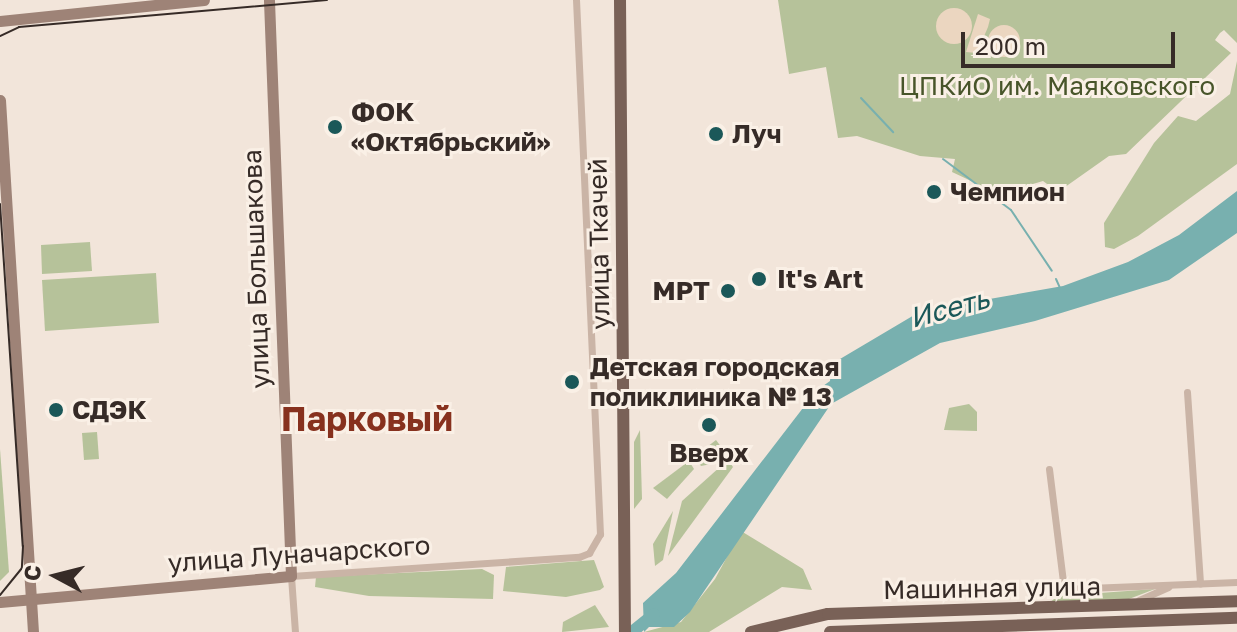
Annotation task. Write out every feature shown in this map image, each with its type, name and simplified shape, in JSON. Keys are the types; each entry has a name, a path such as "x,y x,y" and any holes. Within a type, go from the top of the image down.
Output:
{"main road":[{"name":"улица Ткачей","path":"620,0 625,632"},
{"name":"Машинная улица","path":"751,632 828,614 1237,601"},
{"name":"Машинная улица","path":"830,632 1237,618"}],"street":[{"path":"0,21 204,0"},
{"name":"улица Большакова","path":"269,0 295,632"},
{"name":"улица Ткачей","path":"576,0 601,526 596,542"},
{"path":"0,100 5,228 33,632"},
{"path":"1187,392 1200,584"},
{"path":"1049,469 1064,589 1237,582"},
{"name":"улица Луначарского","path":"0,602 291,576 579,557 596,542"},
{"path":"1123,607 1174,585"}],"green space":[{"name":"ЦПКиО им. Маяковского","path":"778,0 1237,0 1237,43 1224,30 1220,33 1215,40 1231,53 1126,154 1109,156 1058,192 1043,181 999,194 952,172 955,159 920,156 857,136 838,138 826,67 789,74"},
{"path":"1237,61 1237,164 1138,236 1114,249 1105,247 1104,223 1154,143 1178,116 1196,121 1230,94"},
{"path":"90,242 92,271 42,274 41,245"},
{"path":"156,273 159,323 45,331 42,280"},
{"path":"969,404 977,412 977,431 944,430 949,408"},
{"path":"640,430 642,499 634,509 634,442"},
{"path":"97,432 99,459 84,460 82,433"},
{"path":"716,440 731,460 701,466 694,457"},
{"path":"0,449 9,572 0,581"},
{"path":"689,461 694,469 667,499 653,488"},
{"path":"731,464 733,467 668,556 682,501 721,466"},
{"path":"673,511 663,560 655,566 653,544"},
{"path":"741,531 803,569 812,590 782,587 709,632 644,632 681,622 715,579"},
{"path":"594,560 604,587 600,590 566,597 503,591 506,567"},
{"path":"482,569 494,575 493,599 369,596 315,587 316,577"},
{"path":"1155,589 1129,599 1049,603 1058,596"},
{"path":"595,605 609,627 562,632 563,622"}],"shaded area":[{"path":"954,8 966,14 972,26 966,38 954,44 942,38 936,26 942,14"},
{"path":"978,14 990,19 988,27 977,53 966,52"},
{"path":"1004,25 1015,30 1020,41 1015,52 1004,57 993,52 988,41 993,30"}],"water":[{"path":"1237,191 1237,233 1169,280 1035,321 940,343 831,404 690,612 674,627 649,627 644,632 643,603 676,573 816,391 830,381 831,368 840,359 921,311 1063,286 1128,262 1179,235"}],"waterway":[{"path":"861,98 893,132"},
{"path":"943,159 1011,210 1052,271"},
{"path":"1056,279 1060,288"},
{"name":"Исеть","path":"632,632 654,614"}],"tram line":[{"path":"0,36 19,27 327,0"},
{"path":"0,204 23,546 22,568 0,595"}],"place":[{"name":"ФОК «Октябрьский»","path":"335,127"},
{"name":"Луч","path":"716,134"},
{"name":"Чемпион","path":"934,192"},
{"name":"It's Art","path":"759,279"},
{"name":"МРТ","path":"728,291"},
{"name":"Детская городская поликлиника № 13","path":"572,382"},
{"name":"СДЭК","path":"56,410"},
{"name":"Вверх","path":"709,425"}],"district":[{"name":"Парковый","path":"367,419"}]}
